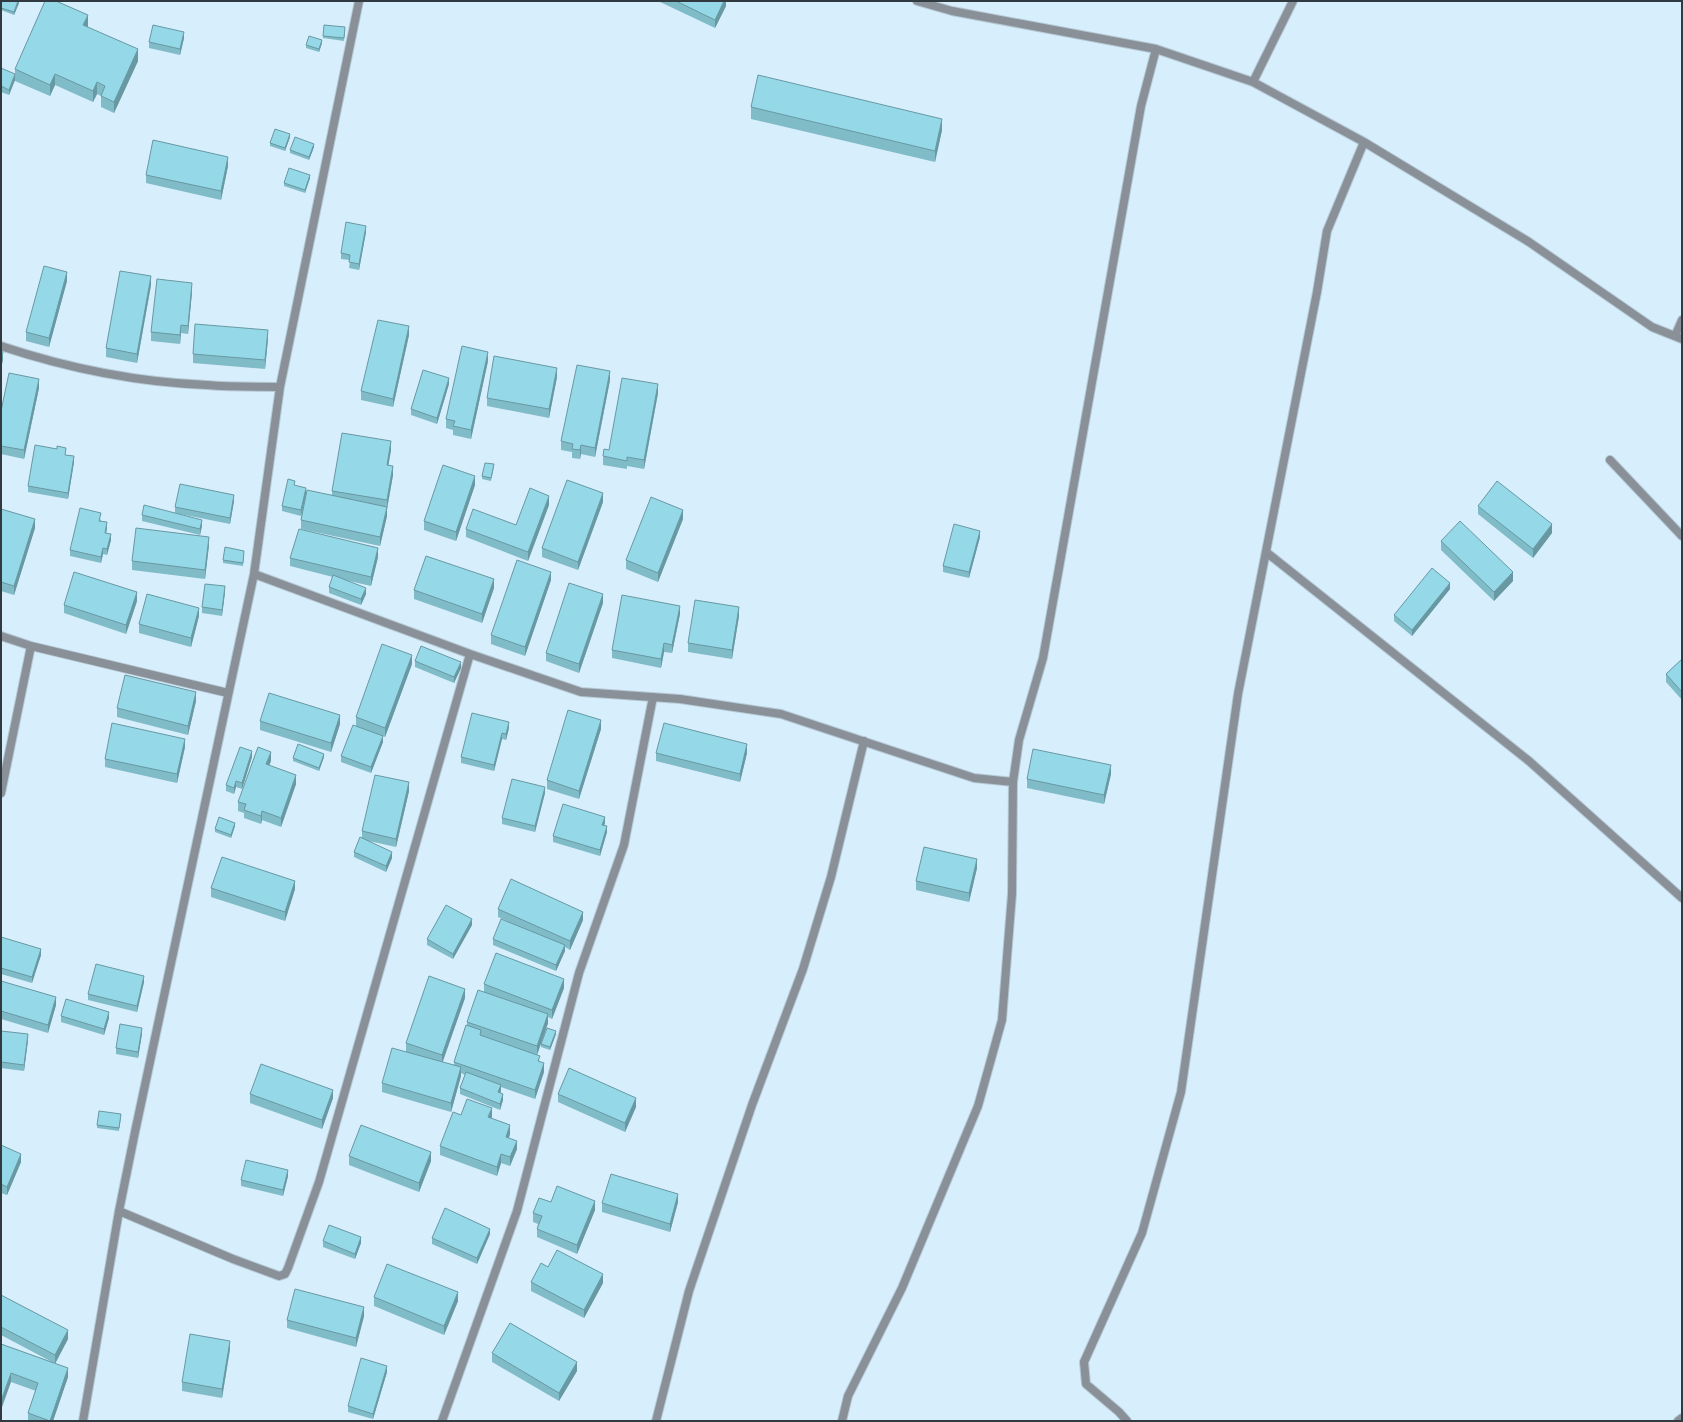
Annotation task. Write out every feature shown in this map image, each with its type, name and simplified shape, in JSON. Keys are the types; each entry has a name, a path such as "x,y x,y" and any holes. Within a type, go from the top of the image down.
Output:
{"street":[{"path":"83,1421 119,1212 135,1132 254,574 280,387 358,1"},
{"path":"917,1 952,11 1156,49 1253,82 1364,142 1529,242 1652,327 1678,337 1682,320"},
{"path":"1253,82 1293,1"},
{"path":"842,1421 848,1396 902,1288 978,1106 1002,1020 1012,894 1013,782 1019,740 1043,658 1141,106 1156,49"},
{"path":"1127,1421 1119,1412 1086,1384 1084,1362 1142,1233 1181,1092 1238,694 1317,292 1327,231 1364,142"},
{"path":"1,346 42,360 136,378 206,385 280,387"},
{"path":"1610,460 1682,536"},
{"path":"1266,552 1529,761 1682,898"},
{"path":"254,574 470,654 581,692 680,699 780,714 974,778 1013,782"},
{"path":"1,636 31,646 228,693"},
{"path":"1,793 31,646"},
{"path":"119,1212 233,1259 279,1276 285,1274 319,1182 470,654"},
{"path":"442,1421 517,1211 579,974 624,845 653,697"},
{"path":"656,1421 689,1291 752,1105 805,962 831,877 864,741"},
{"path":"1678,1421 1682,1418"}],"building":[{"path":"1,1 18,1 14,12 1,8"},
{"path":"45,1 56,1 88,15 83,25 138,49 114,102 101,96 105,86 97,82 93,91 55,74 50,85 15,69"},
{"path":"676,1 724,1 715,20"},
{"path":"153,25 184,32 180,49 149,42"},
{"path":"324,25 345,27 344,38 323,36"},
{"path":"309,36 322,40 319,49 306,45"},
{"path":"1,68 15,74 9,90 1,86"},
{"path":"758,75 942,119 935,151 751,107"},
{"path":"275,129 290,134 285,148 270,143"},
{"path":"295,137 314,144 309,157 290,150"},
{"path":"153,140 228,157 221,191 146,175"},
{"path":"289,168 310,175 305,190 284,183"},
{"path":"346,222 366,226 359,264 349,262 350,255 341,253"},
{"path":"44,266 67,272 49,338 26,332"},
{"path":"120,271 151,276 137,354 106,348"},
{"path":"157,279 192,283 188,326 181,325 180,335 151,332"},
{"path":"378,320 409,326 393,399 361,391"},
{"path":"195,324 268,330 265,360 193,354"},
{"path":"462,346 488,352 471,430 453,426 455,421 446,419"},
{"path":"494,356 557,368 549,409 487,398"},
{"path":"577,365 610,371 595,448 581,445 580,450 572,449 573,444 561,441"},
{"path":"423,370 449,378 437,418 411,409"},
{"path":"9,373 39,379 24,450 1,446 1,411"},
{"path":"622,378 658,384 644,460 627,457 627,461 603,456 604,449 609,450"},
{"path":"342,433 391,441 387,465 393,466 387,500 332,491"},
{"path":"35,445 57,449 57,446 66,448 65,455 74,456 68,493 28,486"},
{"path":"485,463 494,464 491,478 482,476"},
{"path":"443,465 475,476 456,532 424,521"},
{"path":"288,479 295,481 294,485 306,488 301,510 282,506"},
{"path":"567,480 603,493 578,562 542,548"},
{"path":"1497,481 1552,524 1533,549 1478,506"},
{"path":"180,484 234,495 230,518 175,507"},
{"path":"530,488 549,496 528,552 466,529 473,509 516,525"},
{"path":"307,490 387,507 380,537 301,520"},
{"path":"651,497 683,510 658,573 626,560"},
{"path":"144,505 202,520 200,529 142,515"},
{"path":"80,508 101,513 99,521 107,522 105,533 111,534 107,549 103,548 101,557 70,550"},
{"path":"1,509 35,519 14,586 1,582"},
{"path":"1460,521 1513,572 1494,592 1441,541"},
{"path":"954,524 980,531 969,572 943,566"},
{"path":"136,528 209,537 205,570 132,561"},
{"path":"299,529 378,548 371,577 290,558"},
{"path":"225,547 244,551 243,563 223,560"},
{"path":"426,556 494,579 482,614 414,590"},
{"path":"517,560 551,572 525,647 491,635"},
{"path":"1432,568 1450,583 1412,630 1394,615"},
{"path":"74,572 137,592 126,625 64,605"},
{"path":"333,575 366,588 361,599 329,587"},
{"path":"569,583 603,594 579,664 546,653"},
{"path":"205,584 225,586 222,610 202,607"},
{"path":"147,594 199,608 191,638 139,624"},
{"path":"622,595 680,606 672,645 664,643 661,659 612,650"},
{"path":"695,600 739,607 732,650 688,643"},
{"path":"382,644 412,655 385,728 356,717"},
{"path":"421,646 461,662 454,677 415,661"},
{"path":"1682,659 1682,692 1666,674"},
{"path":"125,675 196,692 188,726 117,708"},
{"path":"269,693 340,715 331,743 260,721"},
{"path":"568,710 601,720 579,791 547,780"},
{"path":"472,713 509,722 506,734 502,733 494,765 461,757"},
{"path":"112,723 185,739 177,774 105,759"},
{"path":"664,723 747,744 740,774 656,753"},
{"path":"353,725 383,736 371,767 341,756"},
{"path":"298,744 324,754 319,768 293,758"},
{"path":"240,747 252,751 242,783 236,781 234,788 226,785"},
{"path":"258,747 271,752 266,764 296,775 281,818 262,811 261,816 244,810 246,804 238,802"},
{"path":"1033,749 1111,765 1104,795 1027,779"},
{"path":"375,775 409,782 396,839 362,831"},
{"path":"512,779 545,787 535,826 502,818"},
{"path":"563,804 605,817 602,825 607,826 600,850 553,836"},
{"path":"219,817 235,823 231,835 215,829"},
{"path":"360,837 392,852 386,866 354,852"},
{"path":"924,847 977,859 969,893 916,881"},
{"path":"222,857 295,881 285,912 211,888"},
{"path":"511,879 583,912 570,941 498,909"},
{"path":"446,905 472,919 453,954 427,939"},
{"path":"501,919 565,945 556,965 493,939"},
{"path":"1,937 41,949 32,977 1,968"},
{"path":"496,953 564,979 552,1010 484,984"},
{"path":"96,964 144,976 137,1006 88,994"},
{"path":"429,976 465,989 442,1055 406,1043"},
{"path":"1,981 56,997 48,1025 1,1011"},
{"path":"478,990 548,1014 537,1046 467,1022"},
{"path":"66,999 109,1012 104,1029 61,1016"},
{"path":"120,1024 142,1028 138,1052 116,1048"},
{"path":"466,1025 481,1030 480,1035 540,1056 538,1061 544,1063 535,1090 454,1062"},
{"path":"547,1028 556,1031 550,1047 541,1044"},
{"path":"1,1031 28,1034 24,1065 1,1062"},
{"path":"392,1048 461,1067 451,1103 382,1083"},
{"path":"261,1064 333,1090 322,1120 250,1094"},
{"path":"569,1068 636,1098 625,1123 558,1094"},
{"path":"466,1072 501,1085 498,1092 503,1094 500,1104 460,1088"},
{"path":"467,1099 492,1108 488,1117 510,1125 506,1137 517,1141 510,1157 501,1154 497,1167 440,1146 453,1112 461,1115"},
{"path":"99,1111 121,1114 119,1128 97,1125"},
{"path":"361,1125 431,1152 419,1183 349,1156"},
{"path":"1,1145 21,1154 7,1187 1,1184"},
{"path":"246,1160 288,1170 283,1190 241,1180"},
{"path":"611,1174 678,1194 670,1224 602,1203"},
{"path":"557,1186 595,1201 577,1245 537,1229 542,1216 533,1213 539,1198 551,1202"},
{"path":"445,1208 490,1229 477,1258 432,1238"},
{"path":"329,1225 361,1237 355,1254 323,1241"},
{"path":"557,1250 603,1274 584,1310 531,1282 541,1263 548,1267"},
{"path":"387,1264 458,1292 444,1326 374,1297"},
{"path":"295,1289 364,1307 356,1338 287,1320"},
{"path":"1,1295 68,1330 55,1355 1,1327"},
{"path":"510,1323 577,1362 559,1393 492,1353"},
{"path":"190,1334 230,1341 222,1389 182,1382"},
{"path":"1,1344 68,1368 50,1421 28,1413 38,1383 11,1373 1,1401"},
{"path":"361,1358 387,1366 373,1414 348,1406"}]}
